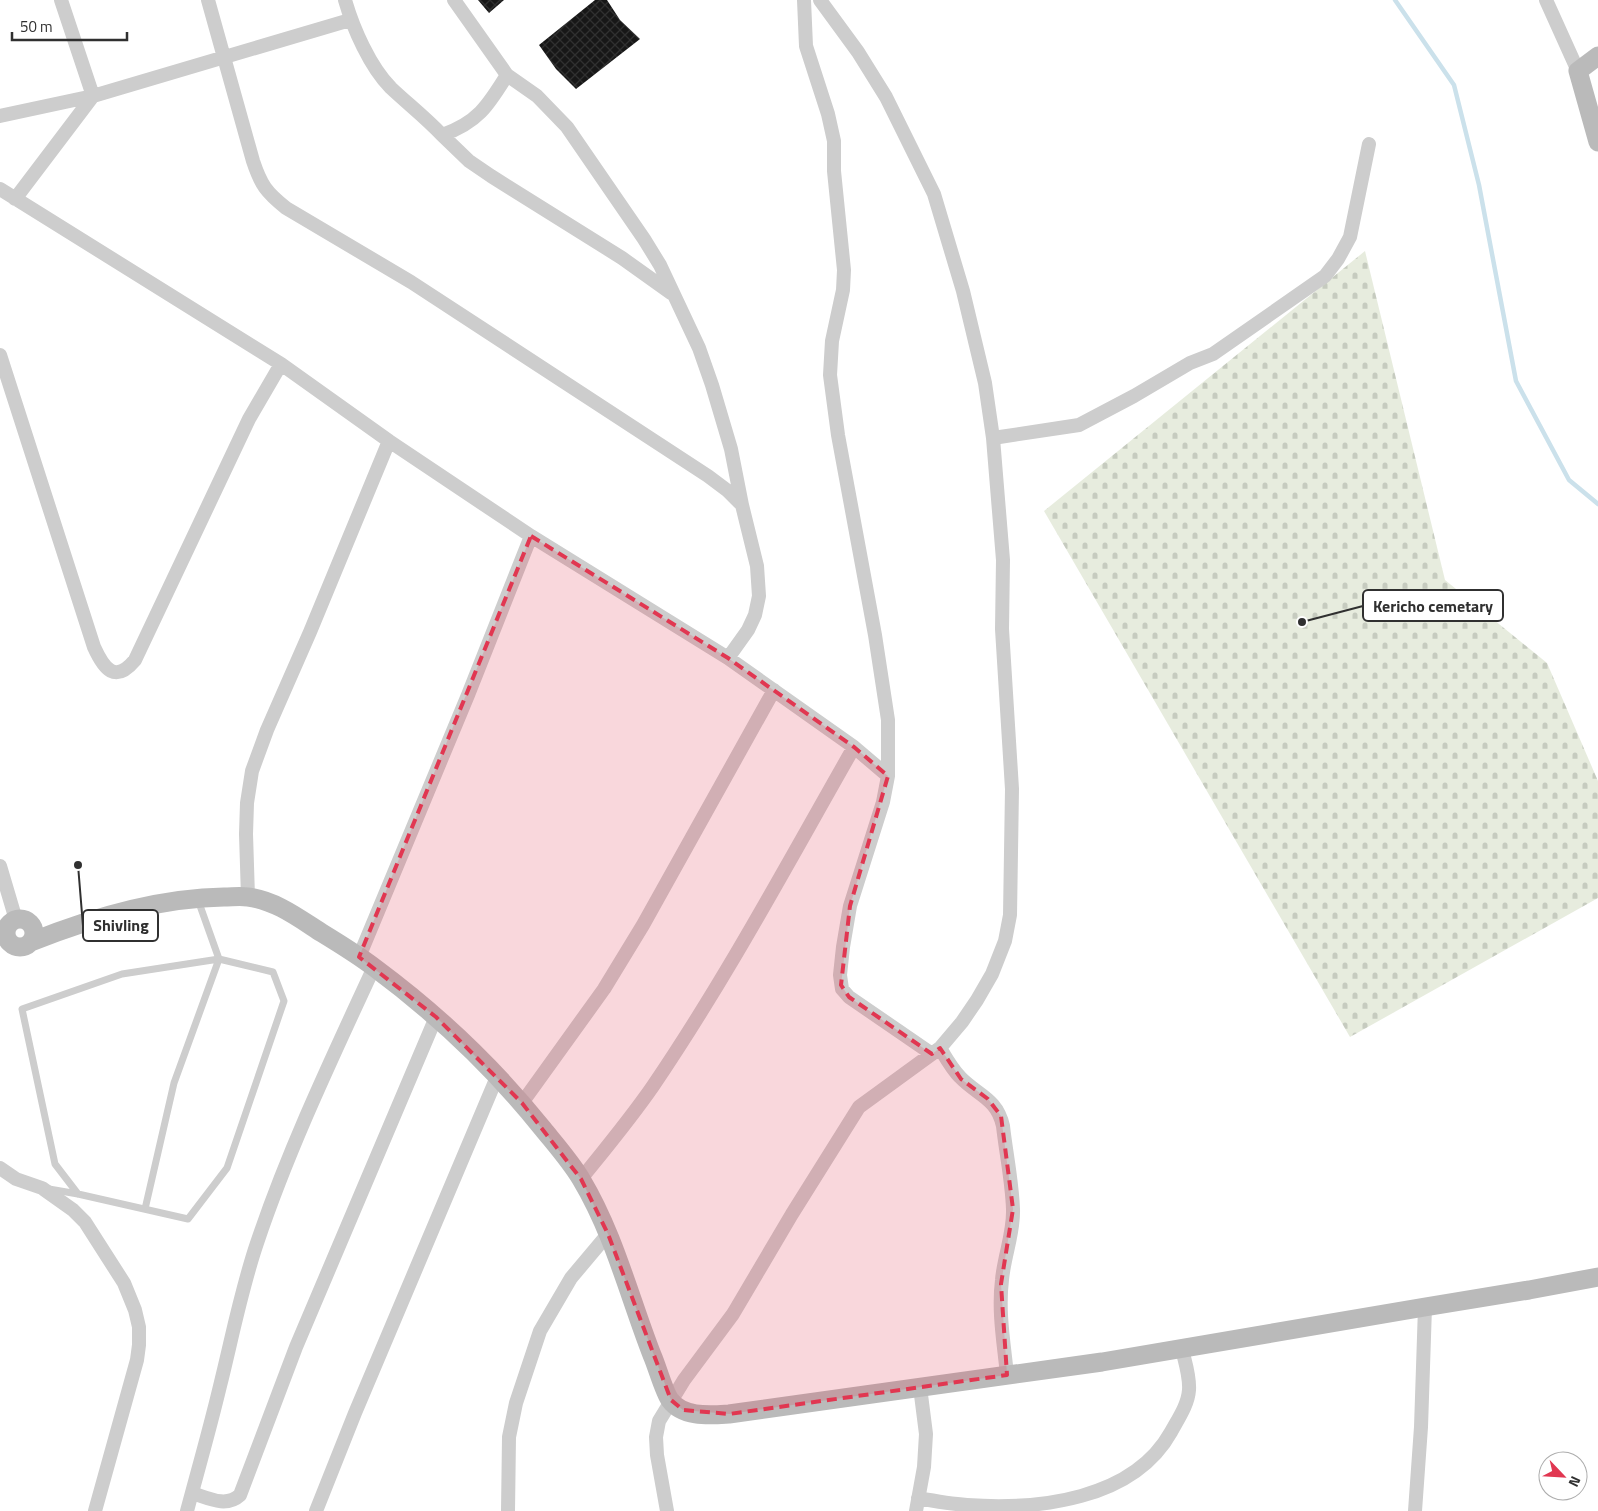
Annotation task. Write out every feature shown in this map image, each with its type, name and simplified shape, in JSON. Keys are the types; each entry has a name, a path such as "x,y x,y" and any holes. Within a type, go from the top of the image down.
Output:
{"street":[{"path":"61,0 92,96"},
{"path":"208,0 253,161 260,182 270,195 286,208 411,282 708,476 728,491 742,505"},
{"path":"345,0 350,20 374,65 390,86 469,161 622,258 672,293"},
{"path":"454,0 507,75 541,100 567,126 660,265 699,348 731,449 757,566 759,596 755,615 748,630 728,658"},
{"path":"804,0 806,46 828,114 834,141 834,171 841,231 844,280 832,341 830,376 838,435 875,635 888,720 888,776 883,802 850,906 843,946 841,985 845,994 849,997 936,1051 961,1079 988,1099 997,1109 1003,1126 1013,1209 1012,1230 1004,1259 1001,1284 1001,1322 1007,1375"},
{"path":"668,1511 657,1456 656,1437 659,1421 670,1400 733,1314 859,1107 936,1051 962,1022 992,974 1004,941 1010,915 1012,789 1002,629 1003,560 993,438 985,383 976,341 948,237 934,194 886,97 858,52 820,0"},
{"path":"1546,0 1578,72 1598,142"},
{"path":"0,116 92,96 350,20"},
{"path":"1578,72 1598,56"},
{"path":"442,135 459,129 473,120 491,101 507,75"},
{"path":"15,198 92,96"},
{"path":"993,438 1079,424 1134,396 1190,363 1213,354 1325,276 1338,259 1350,238 1369,144"},
{"path":"0,188 281,364 389,441 531,536 728,658 854,747 888,776"},
{"path":"0,355 94,647 102,664 113,672 129,667 135,660 249,419 281,364"},
{"path":"248,897 247,802 252,771 267,730 310,632 389,441"},
{"path":"359,957 468,695 531,536"},
{"path":"522,1103 609,981 686,850 774,690"},
{"path":"581,1179 653,1087 722,979 854,747"},
{"path":"0,866 13,924"},
{"path":"16,946 77,924 162,903 197,898 248,897 263,900 287,911 374,967 436,1017 497,1077 522,1103 581,1179 608,1234 670,1400 682,1410 694,1414 713,1415 1102,1362 1598,1277"},
{"path":"13,924 77,924"},
{"path":"13,924 33,928 33,938 16,946"},
{"path":"187,1511 246,1280 275,1191 316,1092 374,967"},
{"path":"192,1493 217,1501 228,1502 240,1495 296,1347 436,1017"},
{"path":"316,1511 355,1413 497,1077"},
{"path":"0,1168 16,1179 42,1188 73,1210 90,1227 124,1283 135,1310 139,1327 137,1360 96,1511"},
{"path":"508,1511 509,1437 516,1402 540,1331 571,1278 608,1234"},
{"path":"1415,1511 1421,1427 1425,1306"},
{"path":"920,1387 926,1434 924,1467 917,1505 1034,1505 1086,1495 1109,1487 1141,1467 1164,1444 1181,1415 1189,1390 1182,1348"}],"lane":[{"path":"145,1209 174,1083 220,959 197,898"},
{"path":"42,1188 78,1194 188,1220 227,1168 284,1001 273,972 220,959 122,974 22,1009 55,1164 78,1194"}],"highlighted area":[{"path":"531,536 728,658 854,747 888,776 850,906 841,985 849,997 932,1054 940,1048 961,1079 988,1099 1001,1116 1013,1209 1001,1284 1007,1375 729,1414 683,1410 671,1400 608,1234 581,1179 522,1103 436,1017 359,957"}],"green space":[{"path":"1365,251 1445,580 1547,663 1598,781 1598,898 1350,1037 1044,511"}],"building":[{"path":"478,0 504,0 489,13"},
{"path":"595,0 607,0 620,20 640,39 576,89 556,69 539,45"}],"waterway":[{"path":"1395,0 1454,85 1479,185 1516,381 1569,480 1598,504"}],"place":[{"name":"Kericho cemetary","path":"1302,622"},
{"name":"Shivling","path":"78,865"}]}
